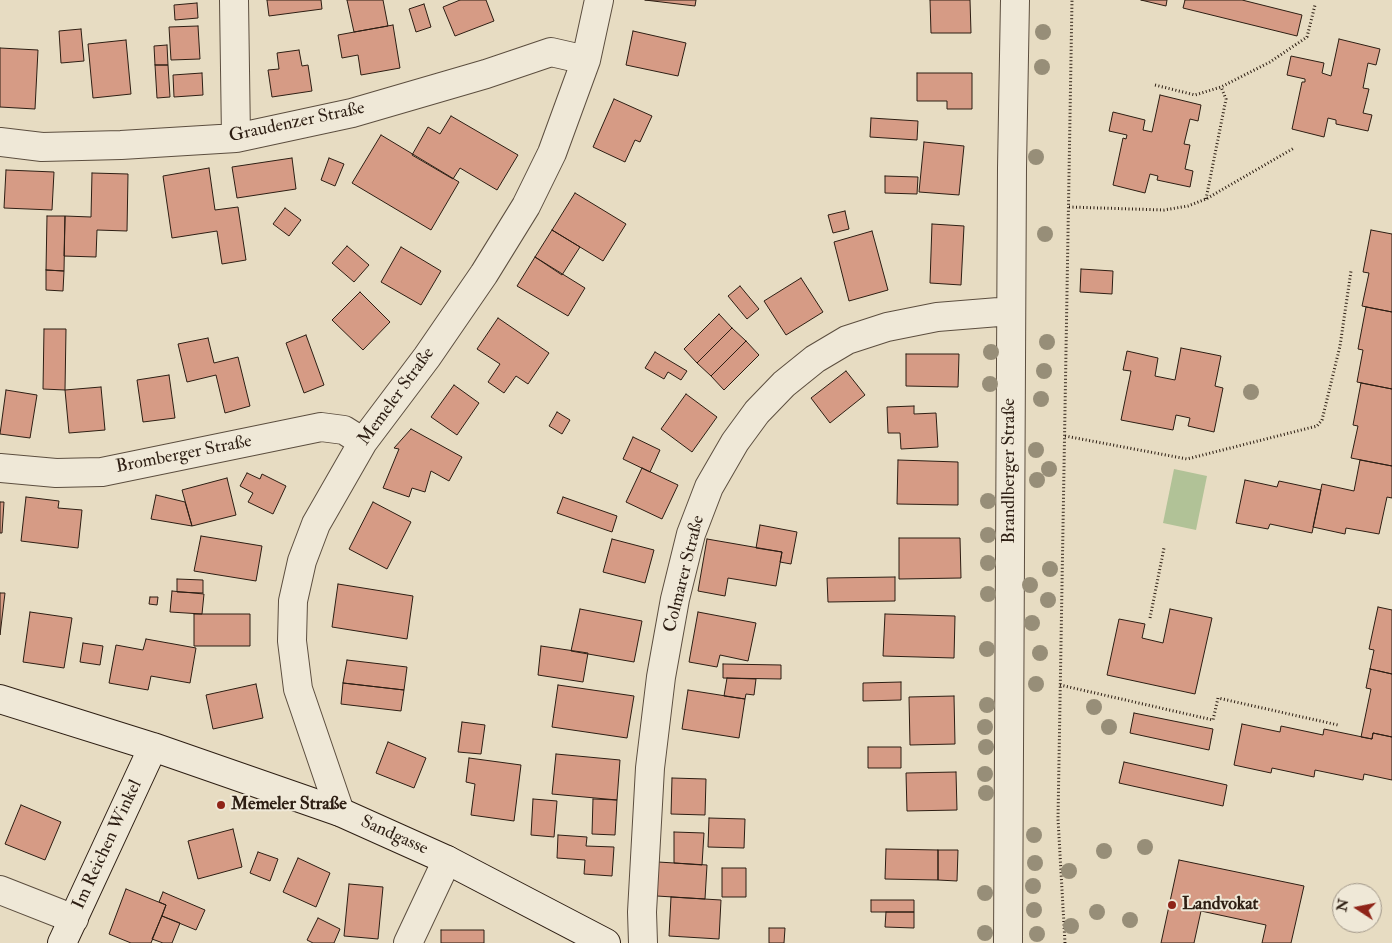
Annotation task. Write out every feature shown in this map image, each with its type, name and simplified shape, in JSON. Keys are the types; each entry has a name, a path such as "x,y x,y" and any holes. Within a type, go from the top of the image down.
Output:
{"street":[{"path":"234,0 236,138"},
{"name":"Memeler Straße","path":"340,812 298,689 292,641 293,601 302,561 316,524 363,442 464,304 526,206 552,154 586,60 599,0"},
{"name":"Brandlberger Straße","path":"1008,943 1012,168 1015,0"},
{"name":"Graudenzer Straße","path":"0,142 42,147 122,145 236,138 352,113 486,74 551,52 586,60"},
{"name":"Colmarer Straße","path":"643,943 643,884 650,768 661,676 675,599 691,534 710,487 735,442 757,412 784,384 815,358 847,340 887,328 937,317 1011,311"},
{"name":"Bromberger Straße","path":"0,468 56,473 102,472 321,427 344,430 363,442"},
{"name":"Sandgasse","path":"0,699 154,747 340,812 447,860 606,943"},
{"name":"Im Reichen Winkel","path":"62,943 154,747"},
{"path":"408,943 447,860"},
{"path":"0,890 74,918"}],"path":[{"path":"1065,943 1058,819 1072,0"},
{"path":"1155,85 1195,95 1221,87 1270,62 1307,37 1315,5"},
{"path":"1206,199 1226,99 1221,87"},
{"path":"1069,207 1164,210 1188,206 1206,199 1294,148"},
{"path":"1065,436 1187,459 1317,426 1322,420 1340,346 1351,270"},
{"path":"1150,618 1164,548"},
{"path":"1060,685 1213,720 1218,698 1338,725"}],"green space":[{"path":"1174,469 1207,476 1196,530 1163,523"}],"building":[{"path":"267,0 321,0 322,9 269,16"},
{"path":"347,0 383,0 388,26 354,32"},
{"path":"460,0 486,0 494,21 455,36 443,7"},
{"path":"645,0 696,0 695,6"},
{"path":"930,0 970,0 971,33 931,33"},
{"path":"1141,0 1167,0 1166,6"},
{"path":"1185,0 1242,0 1302,15 1297,36 1183,8"},
{"path":"197,3 198,18 175,20 174,5"},
{"path":"424,4 431,27 416,32 409,9"},
{"path":"393,25 400,68 361,75 358,55 342,58 338,35"},
{"path":"198,26 200,59 171,60 169,27"},
{"path":"81,29 84,61 61,63 59,31"},
{"path":"633,31 686,43 678,76 626,65"},
{"path":"1339,39 1380,49 1376,65 1368,63 1363,88 1369,89 1363,113 1372,115 1368,131 1336,124 1336,120 1328,118 1324,137 1292,129 1302,82 1305,82 1305,79 1287,75 1291,56 1324,63 1322,73 1331,76"},
{"path":"126,40 131,94 93,98 88,44"},
{"path":"167,45 168,65 155,65 154,46"},
{"path":"0,48 38,50 35,109 0,107"},
{"path":"299,50 302,66 308,65 312,91 272,97 268,70 279,69 277,53"},
{"path":"155,65 168,65 170,97 157,98"},
{"path":"202,73 203,95 174,97 173,75"},
{"path":"917,73 972,73 972,109 947,109 947,101 917,101"},
{"path":"1160,95 1201,105 1198,121 1190,119 1184,144 1190,145 1185,169 1193,171 1190,187 1157,180 1158,176 1150,174 1145,193 1113,185 1123,138 1126,139 1127,135 1109,131 1113,112 1145,120 1143,130 1152,132"},
{"path":"614,99 652,116 640,142 635,140 625,162 593,147"},
{"path":"451,116 518,155 497,190 460,168 453,179 412,155 428,127 440,134"},
{"path":"871,118 918,121 917,140 870,137"},
{"path":"381,135 459,182 431,230 352,183"},
{"path":"924,142 964,146 959,195 919,192"},
{"path":"292,158 296,189 237,198 232,167"},
{"path":"329,158 344,164 335,186 321,180"},
{"path":"209,168 215,210 238,207 246,260 222,264 217,231 172,238 163,176"},
{"path":"6,170 54,172 52,210 4,208"},
{"path":"92,173 128,174 127,231 97,230 96,257 64,256 65,216 91,217"},
{"path":"885,176 918,177 917,194 885,193"},
{"path":"575,193 626,224 603,261 552,230"},
{"path":"285,208 301,220 289,236 273,224"},
{"path":"845,211 849,229 833,233 828,215"},
{"path":"47,216 65,216 64,271 46,270"},
{"path":"932,224 964,226 961,285 930,283"},
{"path":"552,230 580,247 562,275 535,257"},
{"path":"1371,230 1392,234 1392,312 1362,306 1369,273 1363,272"},
{"path":"872,231 888,290 849,301 834,242"},
{"path":"347,246 369,265 354,282 332,263"},
{"path":"401,247 441,271 421,305 381,282"},
{"path":"535,257 585,288 568,316 517,286"},
{"path":"1081,269 1113,271 1112,294 1080,292"},
{"path":"46,270 64,271 63,291 46,290"},
{"path":"801,278 823,312 786,335 764,301"},
{"path":"740,286 759,309 747,319 728,296"},
{"path":"360,292 390,322 363,350 332,320"},
{"path":"1366,307 1392,312 1392,389 1357,382 1363,350 1358,349"},
{"path":"719,314 732,328 697,363 684,349"},
{"path":"498,318 549,353 528,384 516,376 504,393 488,382 500,364 477,349"},
{"path":"732,328 746,341 711,376 697,363"},
{"path":"44,329 66,329 65,390 43,389"},
{"path":"306,335 324,385 304,393 286,343"},
{"path":"208,338 214,363 238,357 250,406 225,413 216,375 187,382 178,344"},
{"path":"746,341 759,355 724,390 711,376"},
{"path":"1181,348 1221,356 1215,386 1223,388 1214,432 1188,426 1190,418 1176,415 1173,430 1121,420 1131,371 1123,370 1127,351 1158,358 1155,376 1175,380"},
{"path":"655,352 687,371 681,380 668,372 664,379 645,368"},
{"path":"906,354 959,354 958,387 906,386"},
{"path":"846,371 865,395 830,423 811,398"},
{"path":"169,375 175,418 143,422 137,380"},
{"path":"1361,383 1392,389 1392,466 1351,458 1358,426 1353,425"},
{"path":"454,385 479,403 457,435 431,417"},
{"path":"101,387 105,430 69,433 65,390"},
{"path":"6,390 37,395 30,438 0,434"},
{"path":"686,394 717,417 692,452 661,429"},
{"path":"914,406 914,414 936,413 938,447 901,449 900,433 888,433 887,407"},
{"path":"557,412 570,420 562,434 549,426"},
{"path":"411,429 462,457 449,481 431,471 425,492 412,488 409,497 383,488 399,449 394,448"},
{"path":"633,437 660,450 650,472 623,459"},
{"path":"898,460 958,462 958,505 897,504"},
{"path":"1360,460 1392,466 1392,498 1387,497 1379,534 1346,528 1345,534 1313,527 1322,484 1354,491"},
{"path":"642,468 678,485 662,519 626,502"},
{"path":"247,473 260,479 262,474 286,486 273,514 248,502 253,493 240,486"},
{"path":"227,478 236,515 192,526 182,490"},
{"path":"1245,480 1277,487 1279,481 1321,490 1312,533 1270,524 1268,529 1236,523"},
{"path":"156,495 185,502 192,526 151,519"},
{"path":"26,497 59,501 58,508 82,510 78,548 21,541"},
{"path":"563,497 617,516 612,532 557,513"},
{"path":"0,502 4,502 2,533 0,533"},
{"path":"373,502 411,522 387,569 349,549"},
{"path":"760,525 797,532 791,564 780,562 782,552 756,548"},
{"path":"201,536 262,546 256,581 194,571"},
{"path":"899,538 960,538 961,578 899,579"},
{"path":"612,539 654,550 645,583 603,572"},
{"path":"707,539 782,552 776,586 728,578 725,596 698,591"},
{"path":"895,577 895,601 828,602 827,578"},
{"path":"177,579 203,580 203,593 177,592"},
{"path":"338,584 413,596 407,639 332,627"},
{"path":"172,591 204,594 202,614 170,612"},
{"path":"0,593 5,593 0,635"},
{"path":"150,597 158,597 157,605 149,604"},
{"path":"1378,607 1392,610 1392,674 1370,669 1374,650 1369,649"},
{"path":"580,609 642,621 634,662 571,651"},
{"path":"1170,609 1212,618 1195,694 1107,675 1119,619 1145,624 1142,638 1163,643"},
{"path":"30,612 72,618 64,668 23,662"},
{"path":"698,612 756,623 748,661 720,655 717,667 689,662"},
{"path":"194,614 250,614 250,646 194,646"},
{"path":"885,614 955,616 954,658 883,656"},
{"path":"146,639 196,648 190,683 151,676 148,690 109,683 116,645 143,650"},
{"path":"83,643 103,646 100,665 80,662"},
{"path":"541,646 588,653 583,682 538,675"},
{"path":"347,660 407,667 404,690 343,683"},
{"path":"723,664 781,665 781,679 723,678"},
{"path":"1370,669 1392,674 1392,737 1373,733 1372,739 1361,737 1371,689 1366,688"},
{"path":"727,678 756,679 754,695 746,694 745,699 724,696"},
{"path":"901,682 901,700 863,701 863,683"},
{"path":"343,683 404,690 401,711 341,704"},
{"path":"256,684 263,718 213,729 206,695"},
{"path":"558,685 634,696 627,738 552,727"},
{"path":"688,690 745,699 739,738 682,729"},
{"path":"954,696 955,744 910,745 909,697"},
{"path":"1134,713 1213,729 1209,750 1130,733"},
{"path":"462,722 485,725 481,754 458,752"},
{"path":"1242,724 1280,732 1281,726 1323,735 1324,729 1372,739 1373,733 1392,737 1392,780 1364,774 1363,780 1315,770 1314,777 1272,768 1271,773 1234,765"},
{"path":"388,742 426,758 414,788 376,773"},
{"path":"868,747 901,747 901,768 868,768"},
{"path":"556,754 620,760 617,800 552,794"},
{"path":"469,758 521,765 514,821 471,815 475,784 466,782"},
{"path":"1124,762 1227,785 1223,806 1119,783"},
{"path":"956,772 957,810 907,811 906,773"},
{"path":"672,778 706,779 705,815 671,814"},
{"path":"533,799 557,801 554,837 531,835"},
{"path":"593,799 617,800 615,835 592,834"},
{"path":"21,805 61,822 45,860 5,844"},
{"path":"709,818 745,819 744,848 708,847"},
{"path":"233,829 242,867 198,879 188,841"},
{"path":"674,832 704,833 702,865 674,863"},
{"path":"558,835 587,837 586,846 614,847 612,876 584,874 585,860 557,858"},
{"path":"886,849 938,850 938,880 885,879"},
{"path":"938,850 958,850 957,881 938,880"},
{"path":"258,852 278,859 270,881 250,873"},
{"path":"298,858 330,873 316,907 283,892"},
{"path":"1179,860 1304,886 1291,943 1262,943 1266,925 1201,911 1194,943 1161,943"},
{"path":"658,862 707,865 705,899 657,896"},
{"path":"722,868 746,868 746,897 722,897"},
{"path":"349,884 383,887 378,939 344,936"},
{"path":"126,889 166,905 151,943 131,943 109,934"},
{"path":"163,892 205,910 196,930 162,916 166,905 159,902"},
{"path":"671,897 721,900 719,939 669,936"},
{"path":"871,900 914,900 914,912 871,912"},
{"path":"886,912 914,912 914,928 885,927"},
{"path":"162,916 180,923 172,943 163,943 152,939"},
{"path":"318,918 340,929 334,943 313,943 307,940"},
{"path":"769,928 785,928 784,943 769,943"},
{"path":"441,930 484,930 484,943 441,943"}],"place":[{"name":"Memeler Straße","path":"221,805"},
{"name":"Landvokat","path":"1172,905"}]}
